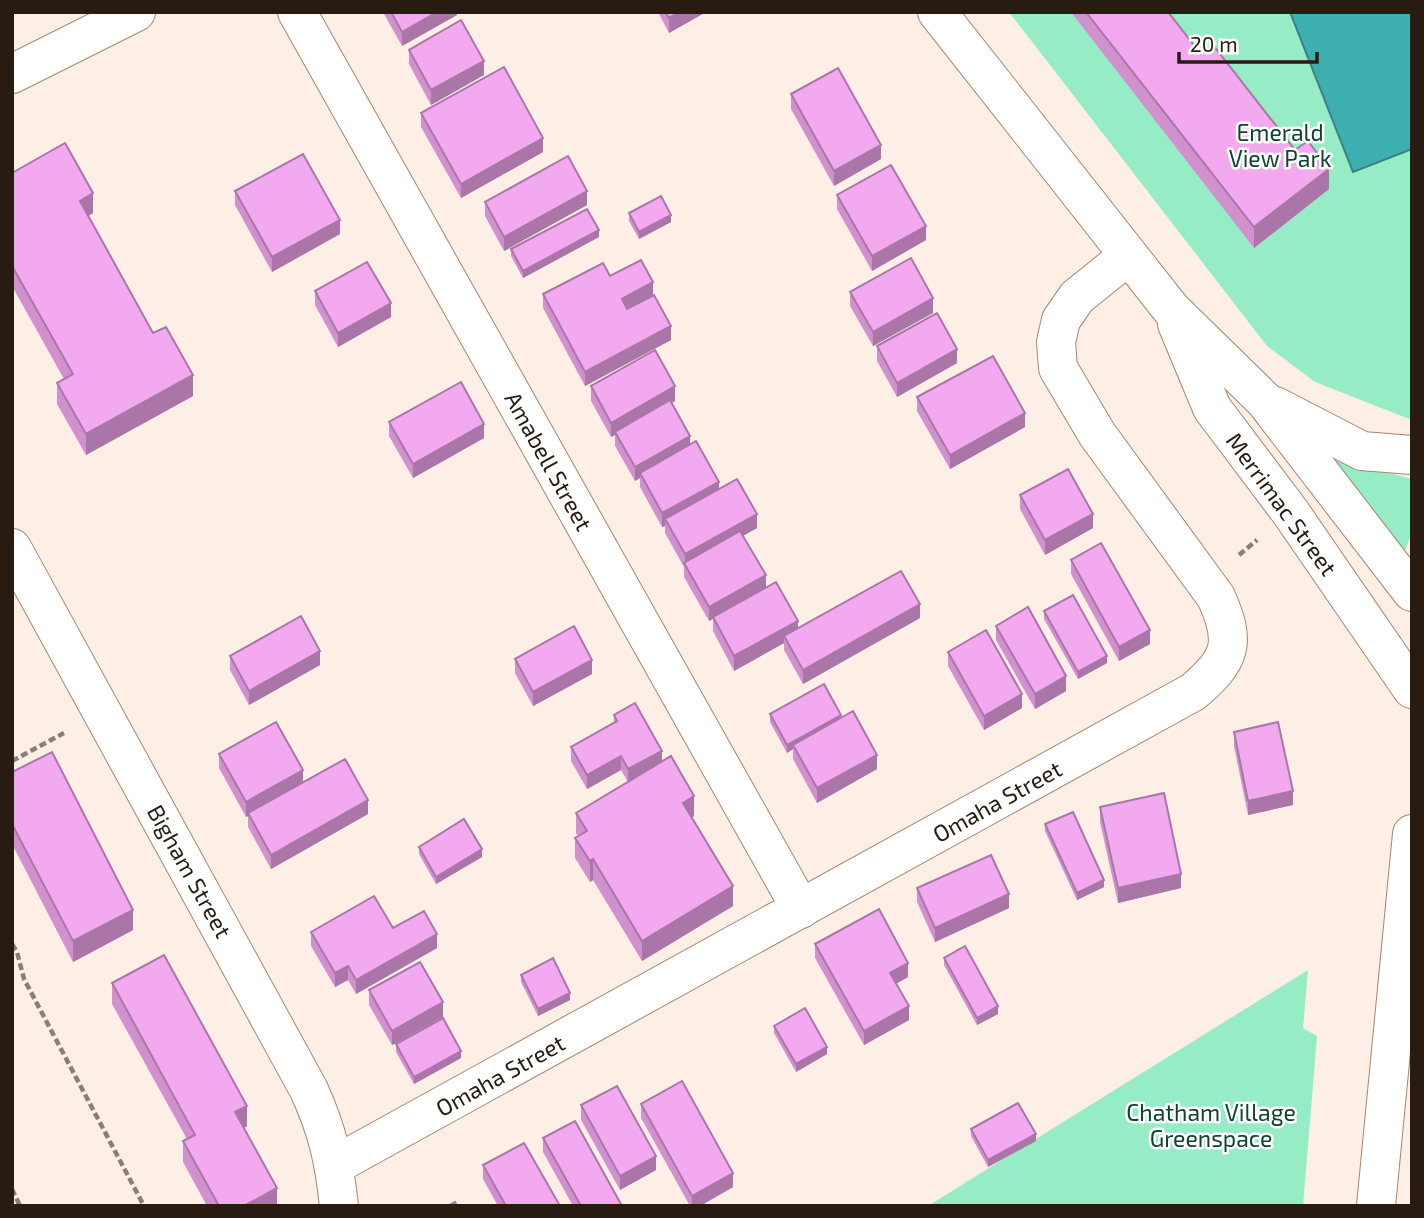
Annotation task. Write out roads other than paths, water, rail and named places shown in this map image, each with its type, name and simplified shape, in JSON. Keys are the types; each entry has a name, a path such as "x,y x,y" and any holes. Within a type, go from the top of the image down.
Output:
{"street":[{"path":"12,74 136,12"},
{"name":"Amabell Street","path":"297,12 802,909"},
{"name":"Merrimac Street","path":"937,12 1171,309 1265,401 1412,592"},
{"name":"Omaha Street","path":"335,1165 802,909 1200,686 1215,674 1225,657 1229,636 1225,617 1216,597 1097,434 1058,368 1056,342 1061,320 1077,297 1128,256"},
{"name":"Merrimac Street","path":"1171,309 1212,408 1291,513 1412,689"},
{"path":"1265,401 1362,451 1412,455"},
{"name":"Bigham Street","path":"12,548 309,1090 324,1125 335,1165 339,1206"},
{"path":"1376,1206 1412,834"}],"water":[{"path":"1290,12 1412,12 1412,149 1353,172"}],"park label":[{"name":"Emerald View Park","path":"1280,145"},
{"name":"Chatham Village Greenspace","path":"1211,1125"}]}
